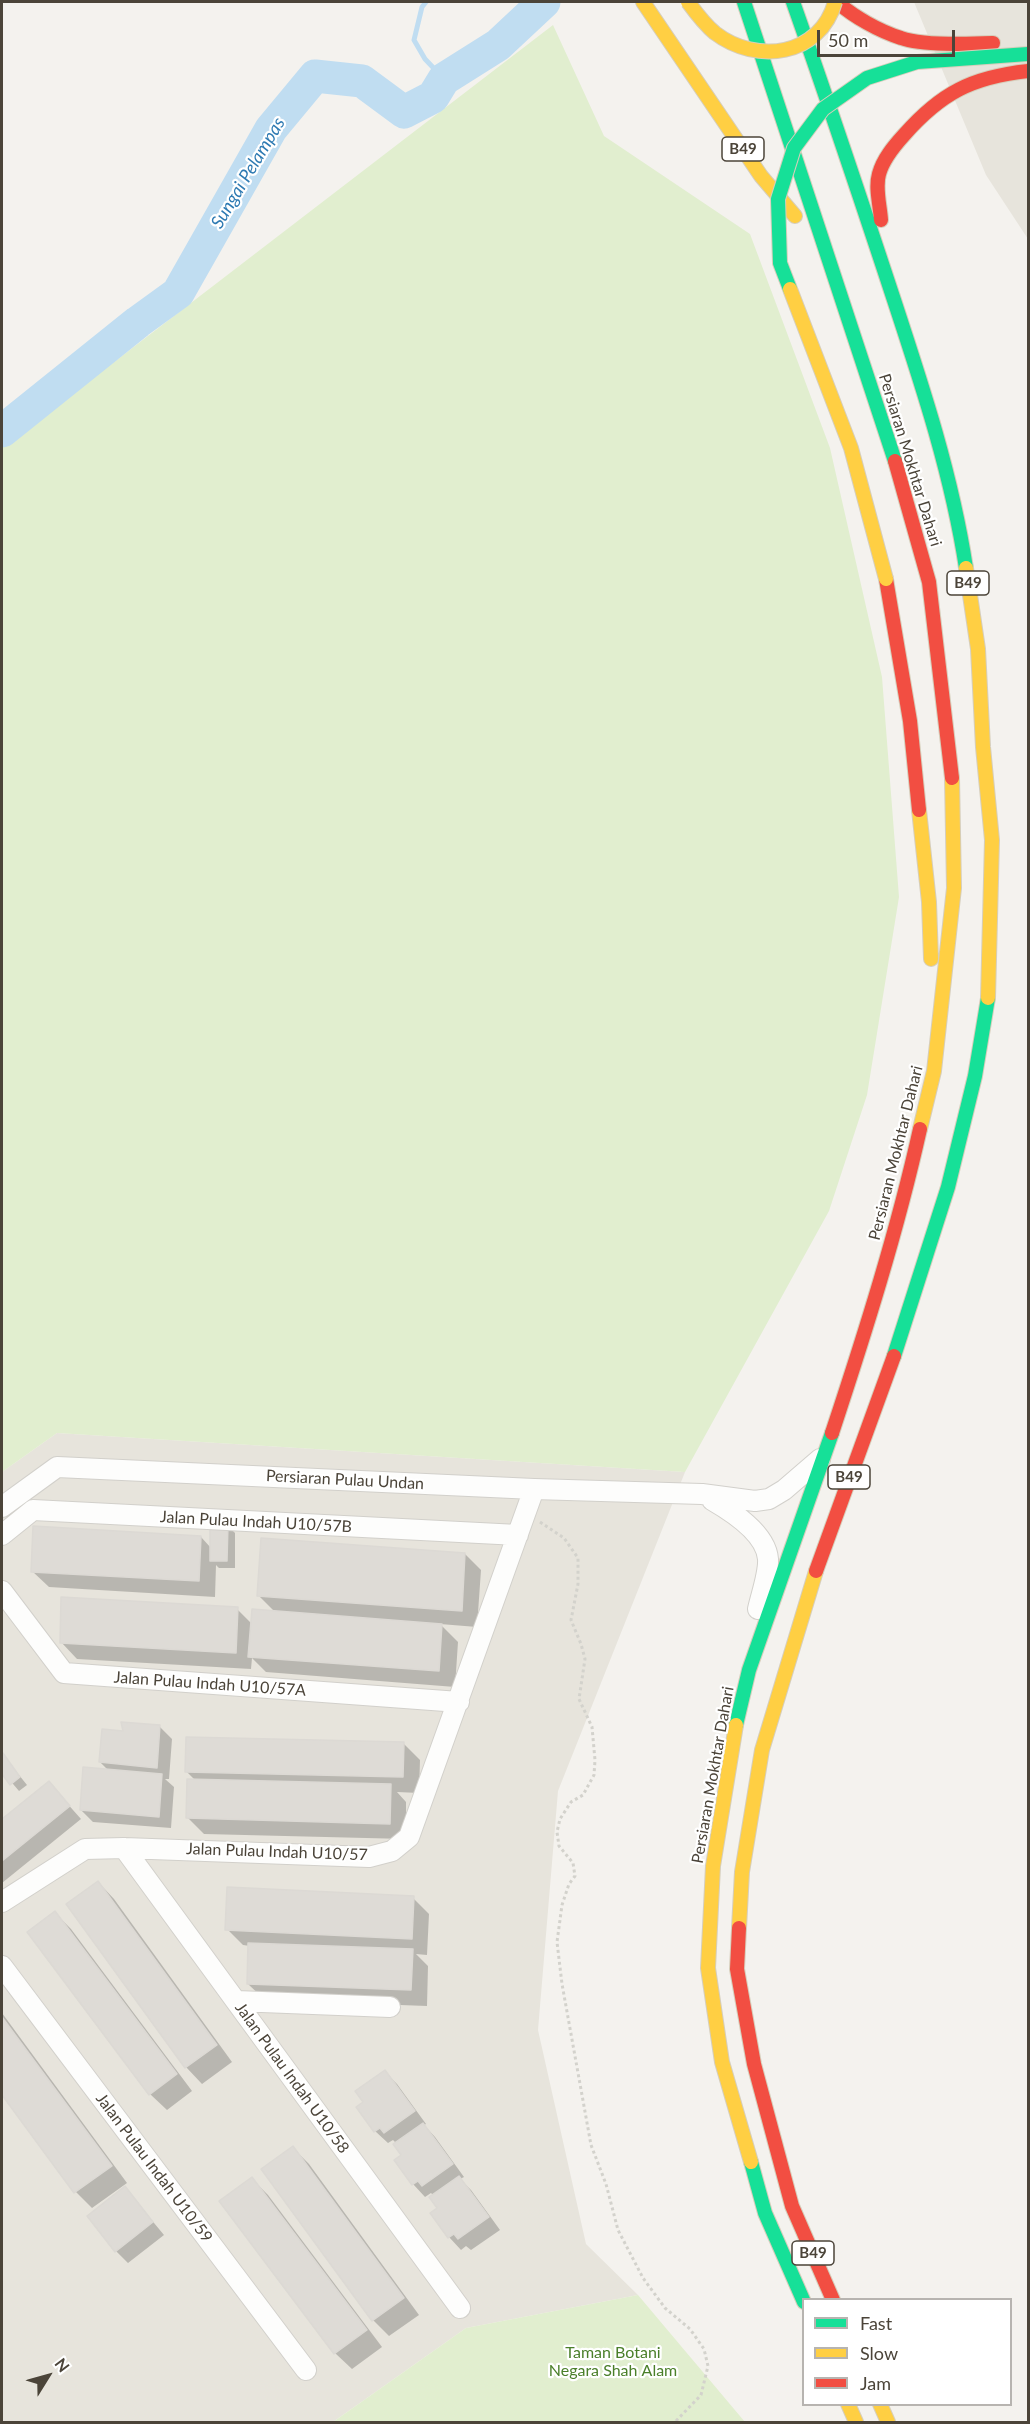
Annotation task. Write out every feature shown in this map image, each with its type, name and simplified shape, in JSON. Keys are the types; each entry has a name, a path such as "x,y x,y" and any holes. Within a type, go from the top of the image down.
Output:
{"main road":[{"name":"B49","path":"643,2 761,176 803,225 843,297"},
{"path":"688,2 698,18 724,39 751,52 777,53 806,44 829,22 836,2 849,13 902,39 953,44 1029,40"},
{"name":"Persiaran Mokhtar Dahari","path":"744,2 843,297 898,470 929,582 952,778 954,888 934,1071 909,1179 865,1334 749,1670 731,1746 712,1866 708,1968 722,2062 765,2213 802,2298"},
{"name":"Persiaran Mokhtar Dahari","path":"793,2 886,273 934,422 962,542 978,649 983,747 992,840 988,1006 975,1076 948,1187 896,1350 823,1547 765,1739 742,1872 737,1969 754,2064 792,2206 832,2298"},
{"path":"934,1071 927,891 910,721 886,579 851,448 780,263 778,199 794,148 823,109 867,78 917,62 1029,54"},
{"path":"886,273 878,177 892,148 920,116 940,98 955,89 984,76 1029,71"},
{"path":"849,2406 856,2422"},
{"path":"881,2406 888,2422"}],"street":[{"name":"Persiaran Pulau Undan","path":"2,1507 57,1467 534,1489 702,1494 754,1501 769,1499 798,1480 823,1456"},
{"name":"Jalan Pulau Indah U10/57","path":"2,1902 85,1849 124,1848 369,1857 392,1851 409,1837 534,1489"},
{"path":"702,1494 732,1512 748,1525 758,1537 768,1558 749,1670"},
{"name":"Jalan Pulau Indah U10/57B","path":"2,1535 33,1510 518,1535"},
{"name":"Jalan Pulau Indah U10/57A","path":"2,1590 64,1673 459,1702"},
{"name":"Jalan Pulau Indah U10/58","path":"124,1848 460,2308"},
{"name":"Jalan Pulau Indah U10/59","path":"2,1966 306,2370"},
{"path":"236,2001 390,2007"}],"path":[{"path":"525,1515 549,1526 564,1538 578,1558 578,1584 571,1620 585,1659 579,1699 592,1727 595,1760 594,1775 583,1795 571,1802 560,1819 556,1832 559,1846 573,1863 575,1876 569,1884 557,1942 562,1984 591,2145 606,2184 618,2230 643,2278 664,2308 690,2330 704,2349 708,2366 701,2395 675,2422"}],"shaded area":[{"path":"914,2 1028,2 1028,239 986,175"},
{"path":"57,1433 685,1472 558,1791 538,2030 586,2244 638,2295 466,2328 333,2422 2,2422 2,1472"}],"green space":[{"path":"553,25 604,136 750,234 830,448 882,677 899,897 867,1095 829,1211 685,1472 57,1433 2,1472 2,448"},
{"name":"Taman Botani Negara Shah Alam","path":"638,2295 745,2422 333,2422 466,2328"}],"building":[{"path":"210,1523 228,1524 227,1561 210,1561"},
{"path":"33,1526 201,1536 199,1581 31,1572"},
{"path":"261,1538 465,1553 462,1611 257,1596"},
{"path":"61,1597 238,1607 236,1653 60,1643"},
{"path":"252,1609 442,1624 439,1671 248,1657"},
{"path":"121,1722 160,1725 157,1768 99,1762 102,1729 123,1731"},
{"path":"186,1737 404,1742 403,1777 185,1772"},
{"path":"3,1753 20,1777 10,1785 2,1774"},
{"path":"83,1767 162,1774 159,1817 80,1810"},
{"path":"187,1779 391,1784 390,1824 186,1818"},
{"path":"49,1781 70,1806 2,1861 2,1819"},
{"path":"98,1881 217,2045 185,2068 66,1904"},
{"path":"227,1887 414,1896 412,1939 225,1930"},
{"path":"55,1911 177,2074 149,2095 27,1932"},
{"path":"248,1943 413,1949 411,1990 247,1984"},
{"path":"2,2017 112,2166 74,2193 2,2095"},
{"path":"385,2070 415,2111 384,2133 380,2128 374,2132 356,2107 363,2102 355,2091"},
{"path":"423,2123 453,2164 422,2186 418,2181 412,2185 394,2160 401,2155 393,2144"},
{"path":"293,2146 404,2298 372,2321 261,2169"},
{"path":"459,2176 489,2217 458,2239 454,2234 448,2238 430,2213 437,2208 429,2197"},
{"path":"252,2177 367,2330 334,2354 219,2201"},
{"path":"125,2186 153,2222 115,2252 87,2216"}],"waterway":[{"path":"426,2 422,7 414,40 425,59 444,79"},
{"name":"Sungai Pelampas","path":"2,431 138,322 178,293 271,129 315,76 362,81 404,112 433,97 444,79 498,45 544,2"}],"traffic: fast":[{"path":"744,2 895,461"},
{"path":"793,2 926,399 945,466 966,568"},
{"path":"790,289 780,263 778,199 794,148 823,109 867,78 917,62 1028,54"},
{"path":"894,1356 948,1187 975,1076 988,998"},
{"path":"736,1725 749,1670 832,1433"},
{"path":"751,2162 765,2213 802,2298"}],"traffic: slow":[{"path":"643,2 761,176 795,216"},
{"path":"688,2 715,33 732,43 749,49 767,51 785,50 802,44 816,34 827,20 835,2"},
{"path":"790,289 851,448 886,579"},
{"path":"966,568 978,649 983,747 992,840 988,998"},
{"path":"920,1129 934,1071 954,888 952,778"},
{"path":"919,810 929,902 931,959"},
{"path":"739,1928 742,1872 762,1750 816,1571"},
{"path":"736,1725 713,1866 708,1968 722,2062 751,2162"},
{"path":"849,2406 856,2422"},
{"path":"881,2406 888,2422"}],"traffic: jam":[{"path":"837,2 876,27 910,41 946,44 993,43"},
{"path":"881,220 877,185 881,168 893,148 918,120 945,98 974,83 1028,71"},
{"path":"895,461 929,582 952,778"},
{"path":"886,579 910,721 919,810"},
{"path":"832,1433 880,1282 920,1129"},
{"path":"816,1571 894,1356"},
{"path":"739,1928 737,1969 754,2064 792,2206 832,2298"}]}
